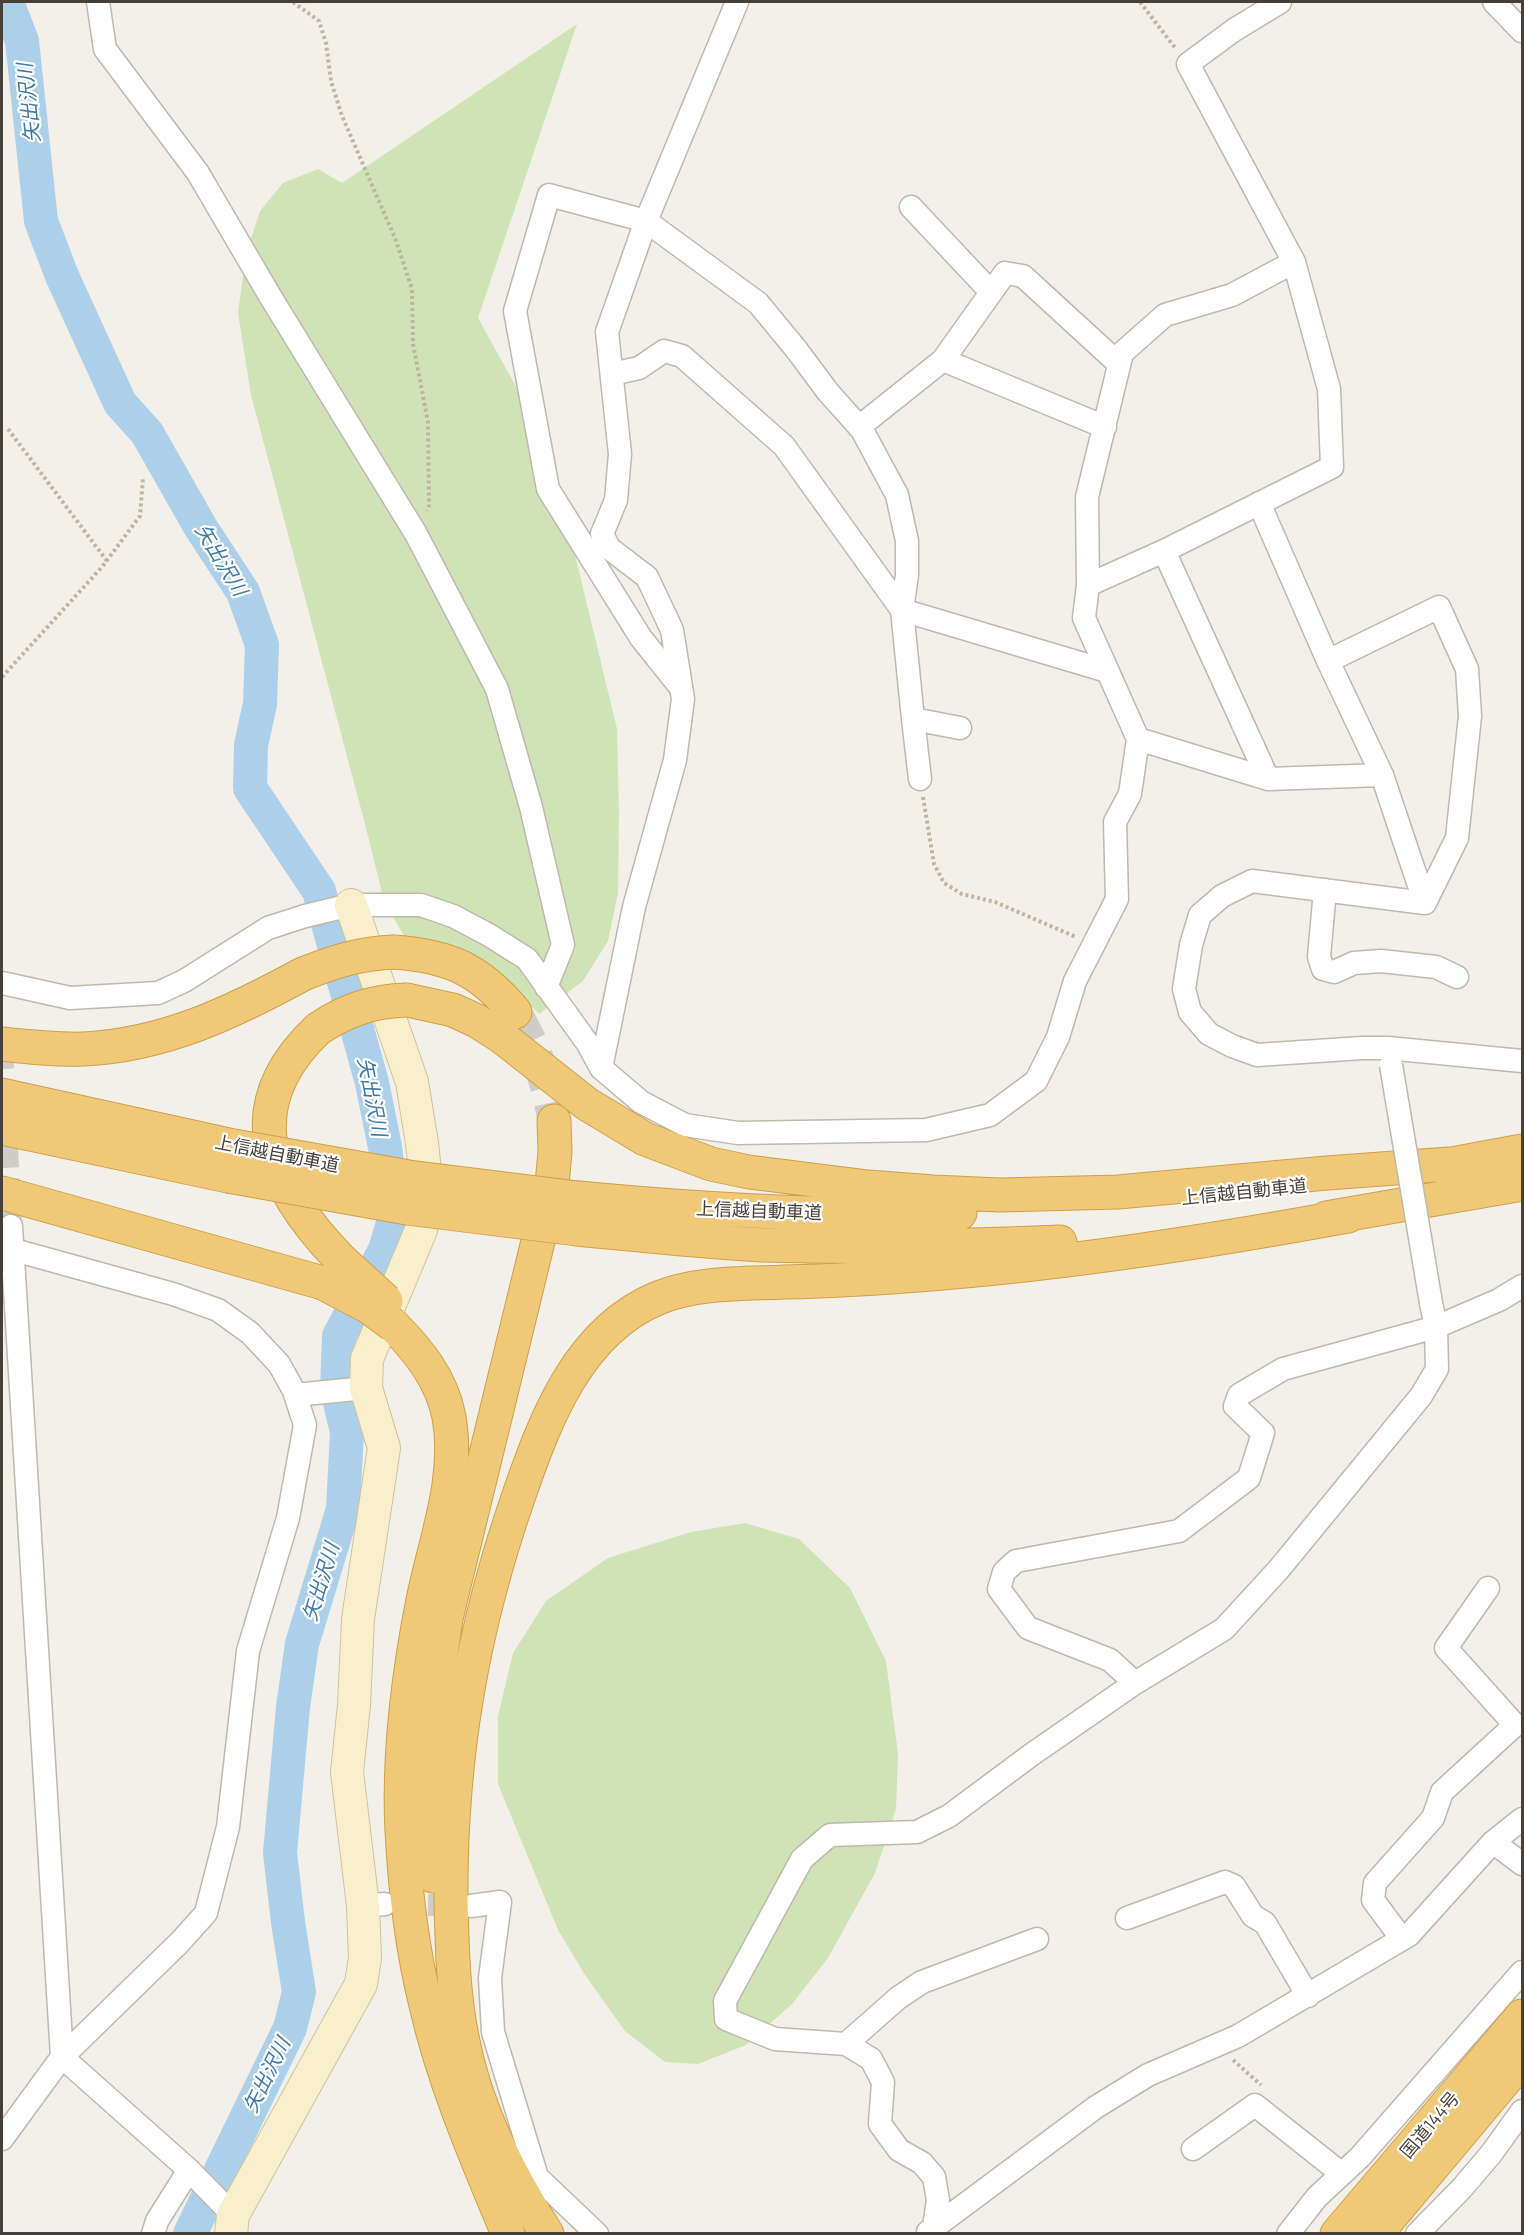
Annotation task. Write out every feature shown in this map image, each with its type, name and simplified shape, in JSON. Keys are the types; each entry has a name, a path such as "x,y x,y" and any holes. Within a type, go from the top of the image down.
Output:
{"highway":[{"path":"2,1044 46,1048 85,1048 126,1044 167,1034 212,1020 303,974 349,957 372,953 420,954 446,961 472,972 497,990 515,1012"},
{"path":"332,1271 279,1175 270,1148 269,1123 273,1096 284,1071 301,1046 318,1029 337,1016 362,1006 387,1000 407,1000 453,1010 477,1021 502,1037 587,1104 645,1139 711,1164 749,1172 868,1187 1000,1195 1118,1192 1463,1163"},
{"name":"上信越自動車道","path":"2,1095 98,1118 231,1161"},
{"path":"547,2234 511,2174 497,2144 479,2096 462,2038 446,1973 430,1850 428,1789 430,1733 446,1618 552,1184 555,1152 554,1121"},
{"name":"上信越自動車道","path":"2,1128 231,1161 409,1177 578,1214 761,1244 858,1247 961,1246 1109,1239 1348,1216 1522,1184"},
{"name":"上信越自動車道","path":"578,1214 676,1207 858,1215 958,1214 1205,1197 1327,1183 1463,1163 1522,1151"},
{"path":"2,1193 332,1271 416,1334 431,1359 442,1386 449,1417 450,1480 424,1598 404,1717 402,1830 414,1944 426,2006 462,2121 508,2234"},
{"path":"462,2038 454,1977 451,1859 460,1729 471,1662 504,1539 546,1424 566,1384 584,1356 604,1333 627,1315 656,1299 686,1289 722,1284 863,1279 1011,1267 1218,1240 1348,1216"},
{"name":"国道144号","path":"1337,2234 1522,2016"},
{"name":"国道144号","path":"1376,2234 1421,2223 1522,2060"}],"street":[{"path":"98,2 105,49 198,173 270,296 416,534 497,688 531,807 563,945 546,987"},
{"path":"601,1068 633,907 675,760 683,699 672,630 647,578 609,548 602,534 616,500 620,454 608,332 646,221 737,2"},
{"path":"1089,585 1164,551 1332,467 1329,389 1294,262 1188,64 1234,30 1280,2"},
{"path":"1494,2 1522,31"},
{"path":"681,688 641,638 548,489 515,311 549,195 646,221 758,303 828,392 859,426 897,495 906,542 907,575 902,610 920,778"},
{"path":"910,207 991,292"},
{"path":"2,982 70,998 158,993 184,981 268,928 343,906 421,905 453,916 527,959 588,1044 601,1068 641,1102 685,1125 728,1132 817,1133 926,1130 990,1114 1036,1081 1058,1037 1075,981 1117,899 1115,822 1130,794 1138,739 1084,618 1089,585 1088,497 1122,353 1165,315 1232,296 1294,262"},
{"path":"859,426 943,360 1005,273 1023,276 1119,364"},
{"path":"612,374 639,368 664,351 682,356 784,446 902,610 1107,670"},
{"path":"943,360 1105,427"},
{"path":"1259,503 1328,661 1382,776 1425,903"},
{"path":"1164,551 1268,779"},
{"path":"1328,661 1439,607 1467,669 1470,716 1456,838 1425,903"},
{"path":"913,719 960,728"},
{"path":"1138,739 1268,779 1382,776"},
{"path":"1425,903 1252,881 1222,896 1200,915 1191,945 1184,989 1190,1012 1209,1035 1257,1055 1362,1048 1390,1056 1522,1061"},
{"path":"1325,890 1319,957 1323,969 1334,972 1354,963 1381,961 1436,967 1457,976"},
{"path":"11,1226 62,2056 189,2170 230,2218 361,1984 374,1905 347,1772 354,1705 358,1619 384,1448 360,1389 367,1359 421,1230 427,1190 412,1082 343,906"},
{"path":"935,2231 938,2200 934,2177 922,2163 899,2150 880,2124 883,2082 871,2059 846,2044 775,2039 726,2019 725,2001 802,1859 830,1835 917,1832 949,1816 1031,1755 1136,1683 1224,1629 1279,1569 1421,1396 1437,1369 1436,1327 1390,1056"},
{"path":"2,2139 62,2056 180,1942 206,1913 228,1827 248,1651 288,1518 305,1425 301,1395 279,1364 250,1333 218,1310 173,1294 14,1250"},
{"path":"1136,1683 1110,1660 1028,1628 999,1589 1004,1572 1016,1561 1179,1531 1249,1478 1263,1433 1235,1406 1239,1395 1283,1369 1436,1327 1499,1300 1522,1286"},
{"path":"301,1395 360,1389"},
{"path":"1402,1939 1373,1900 1375,1882 1433,1818 1442,1792 1515,1725 1446,1648 1488,1588"},
{"path":"935,2231 1105,2102 1148,2075 1238,2036 1409,1935 1493,1842 1522,1819"},
{"path":"1493,1842 1522,1864"},
{"path":"1127,1918 1225,1882 1234,1886 1253,1916 1265,1923 1308,1996"},
{"path":"471,1906 500,1902 490,1978 493,2032 537,2177 597,2234"},
{"path":"846,2044 898,1998 922,1982 1037,1939"},
{"path":"1288,2234 1317,2197 1360,2157 1522,1972"},
{"path":"1193,2150 1255,2105 1342,2174"},
{"path":"1421,2223 1469,2180 1522,2111"},
{"path":"153,2234 157,2222 189,2170"}],"path":[{"path":"293,2 319,21 342,116 395,238 412,289 413,344 428,422 429,474 429,506 416,534"},
{"path":"1140,2 1188,64"},
{"path":"8,429 107,561"},
{"path":"2,677 107,561 140,516 143,477"},
{"path":"920,778 934,864 944,883 962,894 995,902 1093,944"}],"green space":[{"path":"577,24 478,318 533,417 576,559 617,729 618,893 608,941 583,981 539,1014 502,976 453,948 404,936 384,901 251,395 238,313 246,254 260,211 283,183 318,169 342,183"},
{"path":"745,1523 799,1539 850,1588 886,1661 898,1754 896,1809 875,1873 828,1958 792,2004 746,2045 698,2064 665,2062 625,2031 585,1975 558,1930 498,1784 498,1716 513,1653 546,1601 608,1558 691,1532"}],"waterway":[{"name":"矢出沢川","path":"7,2 22,41 41,221 62,276 120,403 147,433 201,528 243,592 262,645 260,704 251,745 250,788 319,891 372,1083 385,1147 394,1220 385,1250 339,1336 337,1390 347,1432 343,1509 302,1644 293,1707 280,1853 299,1992 290,2028 190,2234"}],"tunnel":[{"path":"515,1012 540,1065 554,1121"},
{"path":"2,1047 11,1226"},
{"path":"395,1904 464,1906"}]}
